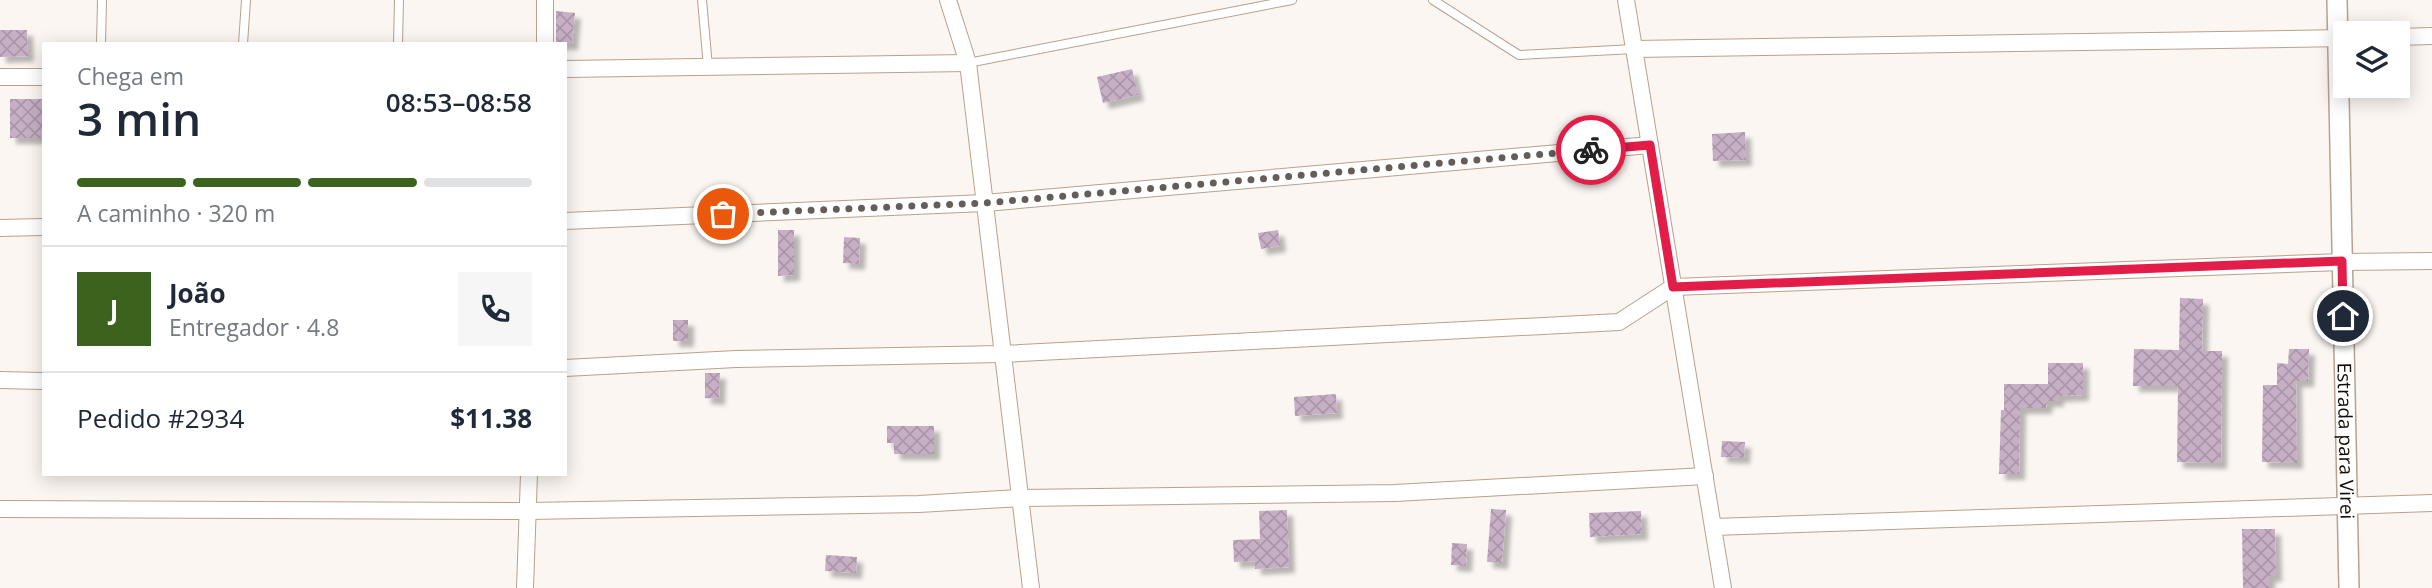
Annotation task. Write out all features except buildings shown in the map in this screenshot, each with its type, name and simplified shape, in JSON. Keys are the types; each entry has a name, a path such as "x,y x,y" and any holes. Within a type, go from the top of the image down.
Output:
{"street":[{"path":"545,0 545,42"},
{"path":"948,0 968,63 1031,588"},
{"path":"1626,0 1723,588"},
{"name":"Estrada para Virei","path":"2337,0 2339,21"},
{"path":"2410,37 2432,36"},
{"path":"1634,50 2333,38"},
{"path":"567,69 968,63"},
{"path":"0,77 42,77"},
{"name":"Estrada para Virei","path":"2341,98 2349,588"},
{"path":"567,221 985,203 1650,145"},
{"path":"0,228 42,227"},
{"path":"567,368 736,359 1003,354 1619,321 1673,287 2342,261 2432,261"},
{"path":"0,380 42,381"},
{"path":"525,588 529,476"},
{"path":"0,509 528,511 919,504 1020,498 1395,493 1704,476"},
{"path":"1713,527 2432,503"}],"lane":[{"path":"101,42 102,0"},
{"path":"243,42 246,0"},
{"path":"398,42 399,0"},
{"path":"702,0 708,67"},
{"path":"968,63 1293,0"},
{"path":"1433,0 1519,55 1634,50"}],"way so far":[{"path":"723,214 985,203 1591,150"}],"route":[{"path":"1591,150 1650,145 1673,287 2342,261 2343,316"}]}
